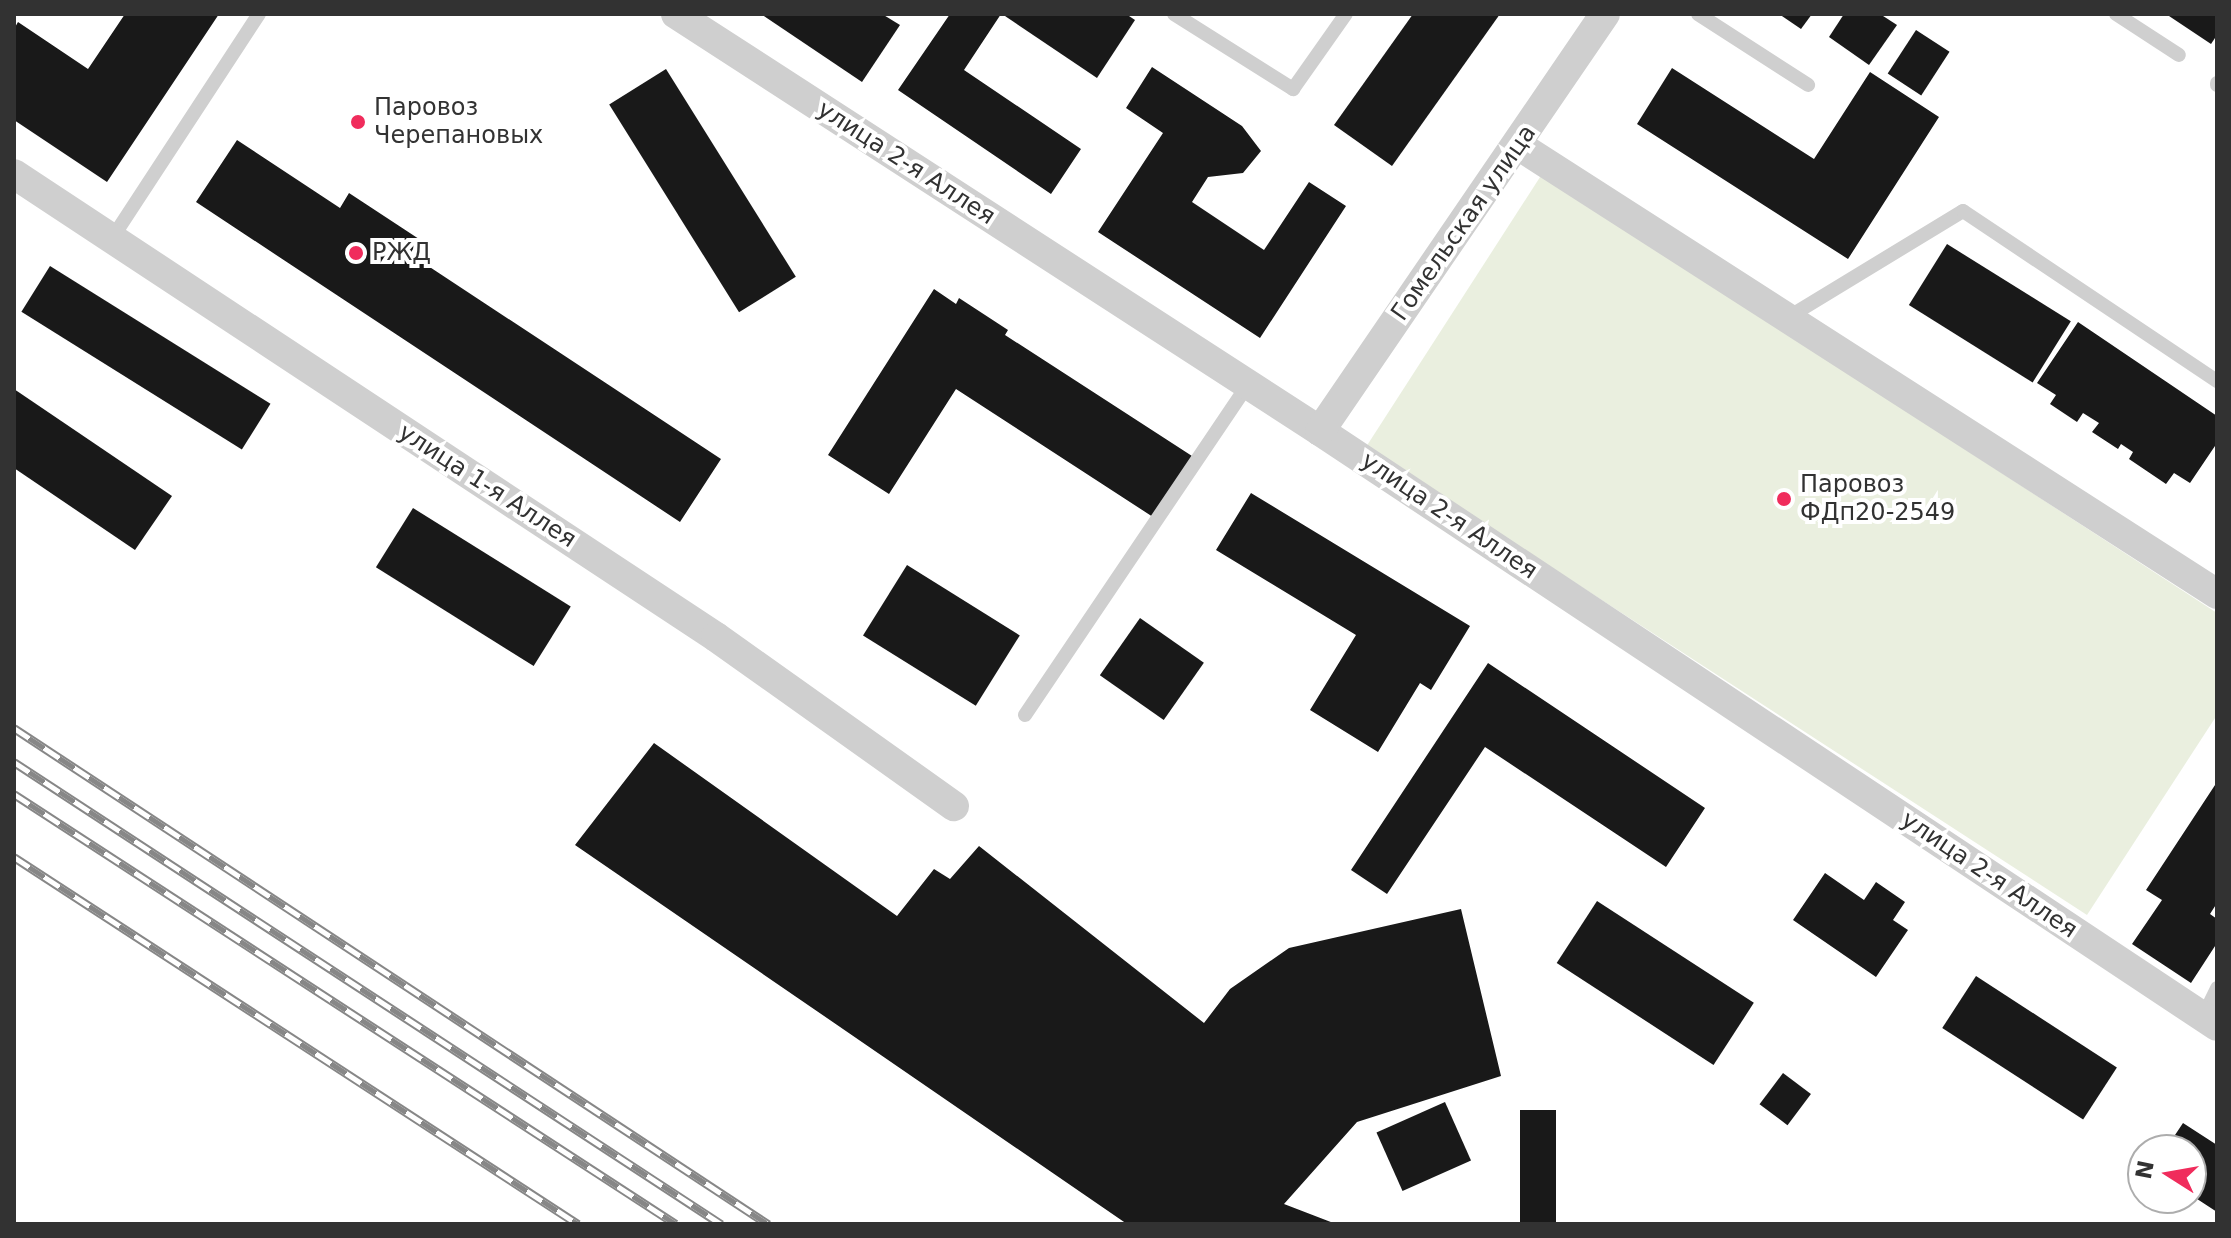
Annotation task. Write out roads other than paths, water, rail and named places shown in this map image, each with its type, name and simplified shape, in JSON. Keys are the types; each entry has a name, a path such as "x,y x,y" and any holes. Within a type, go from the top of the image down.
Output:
{"street":[{"name":"улица 2-я Аллея","path":"676,14 1320,431 2210,1021"},
{"name":"Гомельская улица","path":"1320,431 1605,14"},
{"path":"1518,145 2217,594"},
{"name":"улица 1-я Аллея","path":"14,174 703,628 954,806"}],"lane":[{"path":"111,240 259,14"},
{"path":"1182,16 1293,89 1346,14"},
{"path":"1698,14 1808,85"},
{"path":"2116,14 2179,55"},
{"path":"1787,318 1963,211 2217,381"},
{"path":"1025,715 1248,384"},
{"path":"2210,1021 2217,988"}],"railway":[{"path":"14,728 768,1224"},
{"path":"14,762 721,1224"},
{"path":"14,794 676,1224"},
{"path":"14,857 578,1224"}],"place":[{"name":"Паровоз Черепановых","path":"358,122"},
{"name":"РЖД","path":"356,253"},
{"name":"Паровоз ФДп20-2549","path":"1784,499"}]}
